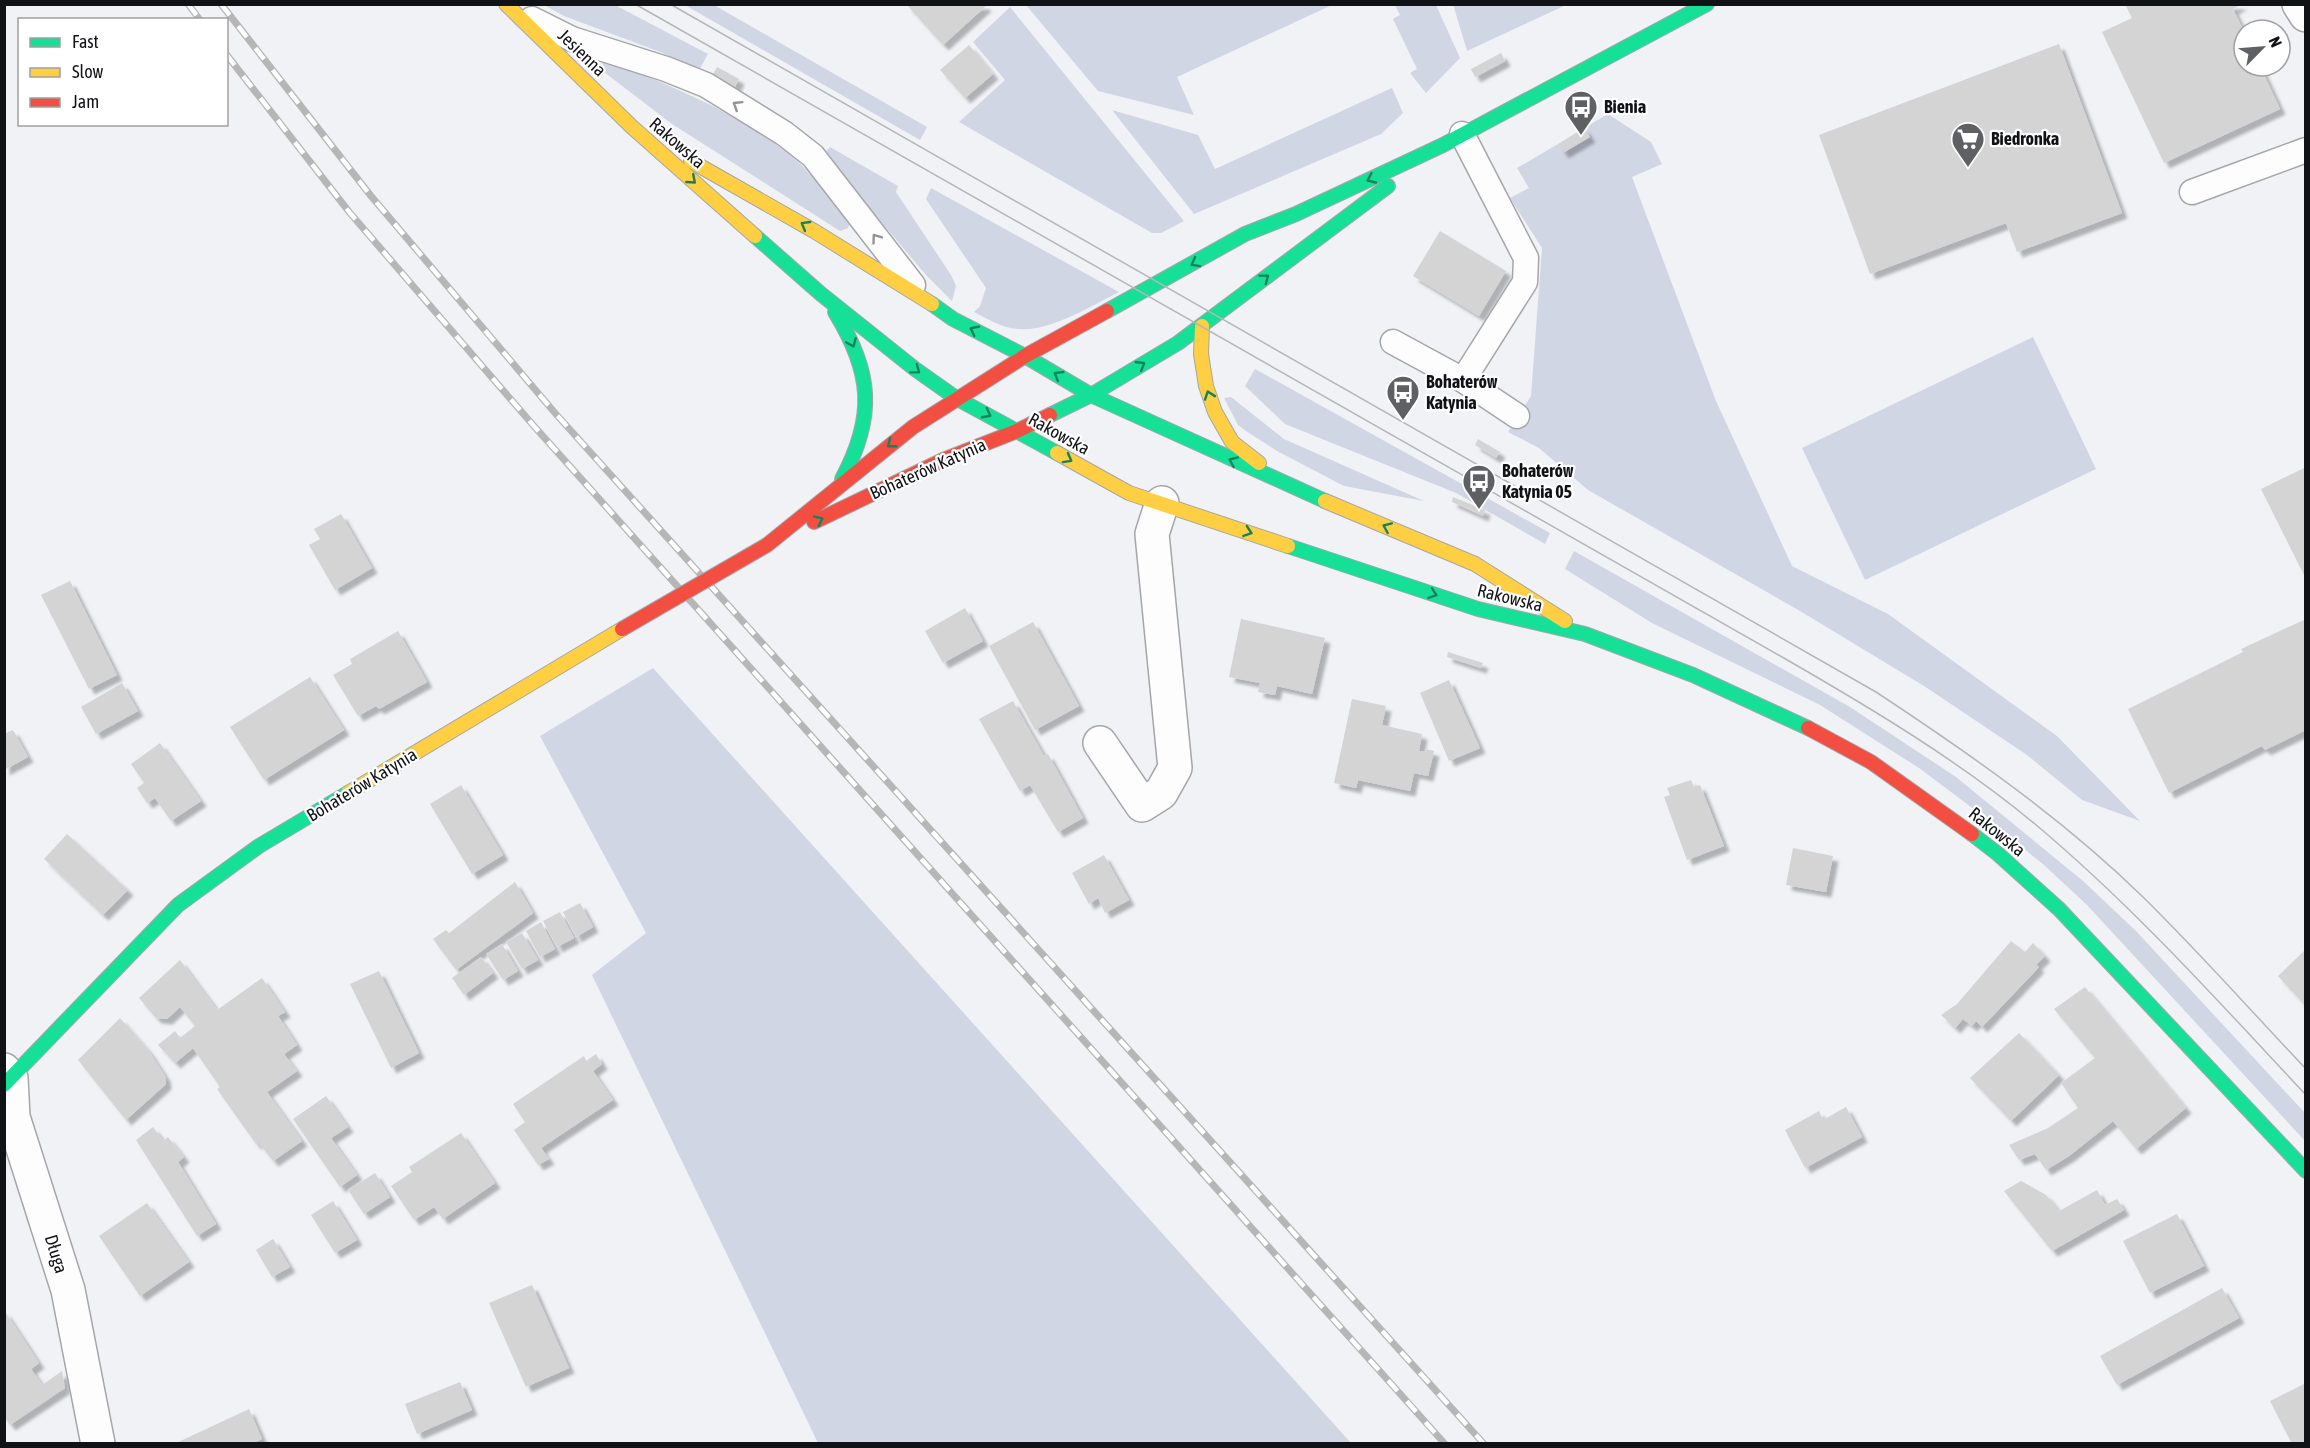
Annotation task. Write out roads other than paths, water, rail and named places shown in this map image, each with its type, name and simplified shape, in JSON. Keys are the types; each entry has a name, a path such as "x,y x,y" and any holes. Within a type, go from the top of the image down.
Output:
{"street":[{"name":"Jesienna","path":"507,4 632,127"},
{"name":"Bohaterów Katynia","path":"766,545 913,427 1025,356 1245,234 1296,214 1453,140 1707,4"},
{"path":"2299,4 2306,15"},
{"name":"Rakowska","path":"632,127 821,294 915,369 956,398 1129,493 1478,609 1585,634 1693,675 1818,732 1871,762 1998,854 2059,909 2306,1171"},
{"name":"Rakowska","path":"632,127 814,231 953,319 1025,356 1091,395 1286,485 1474,564 1585,634"},
{"name":"Bohaterów Katynia","path":"7,1078 178,905 259,846 766,545 943,460 1017,431 1091,395 1178,343 1453,140"},
{"path":"821,294 846,328 859,358 863,368 867,402 861,441 854,460 838,487"},
{"path":"1202,326 1202,354 1206,386 1215,412 1232,442 1286,485"},
{"path":"1100,743 1142,806 1161,793 1175,768 1152,534 1162,503"},
{"name":"Długa","path":"7,1078 13,1118 68,1290 98,1443"}],"lane":[{"path":"507,4 539,24 572,39 666,69 706,85 785,134 813,156 899,270 926,300"},
{"path":"1453,140 1526,258 1525,282 1462,380"},
{"path":"2192,192 2306,150"},
{"path":"1393,342 1462,380 1517,416"}],"tram line":[{"path":"635,4 1789,661 1915,737 2006,801 2107,888 2175,955 2306,1095"},
{"path":"670,4 1876,692 2014,788 2112,868 2184,939 2306,1069"}],"railway":[{"path":"188,4 198,18"},
{"path":"221,4 371,196 555,413 1484,1444"},
{"path":"228,57 350,213 533,425 1445,1444"}],"place":[{"name":"Bienia","path":"1581,136"},
{"name":"Biedronka","path":"1968,168"},
{"name":"Bohaterów Katynia","path":"1403,421"},
{"name":"Bohaterów Katynia 05","path":"1479,510"}]}
